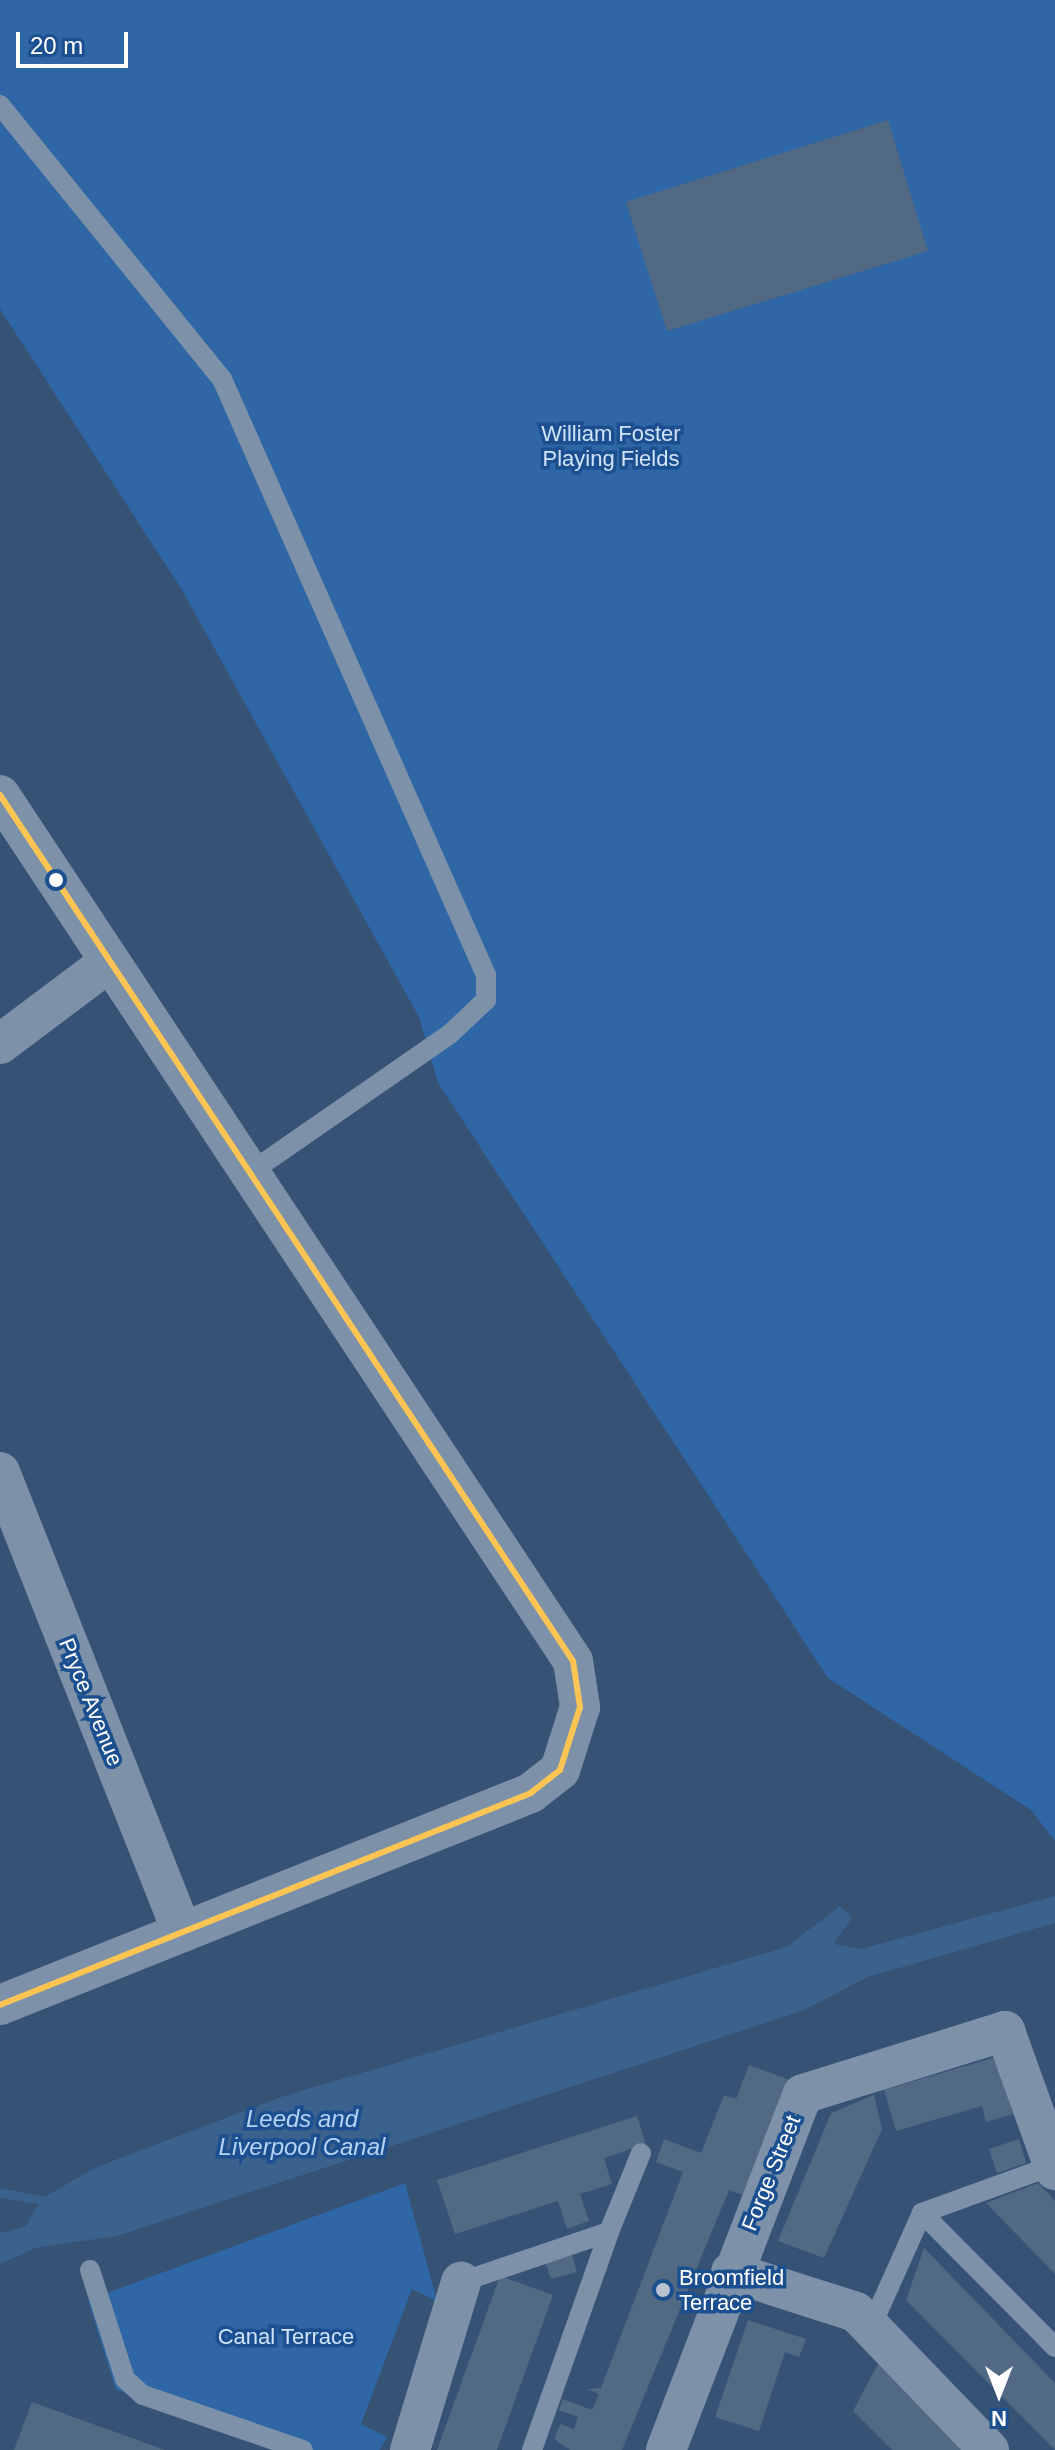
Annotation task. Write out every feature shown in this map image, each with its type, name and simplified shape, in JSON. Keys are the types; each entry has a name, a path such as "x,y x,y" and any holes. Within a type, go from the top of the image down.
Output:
{"street":[{"path":"0,795 246,1175 573,1661 580,1707 575,1742 560,1770 531,1793 0,2005"},
{"path":"0,1044 108,963"},
{"name":"Pryce Avenue","path":"0,1472 182,1932"},
{"name":"Forge Street","path":"666,2450 731,2272 803,2094 1005,2031 1053,2168"},
{"path":"731,2272 856,2312 989,2450"},
{"path":"410,2450 461,2282"}],"lane":[{"path":"0,105 222,379 486,975 486,1000 450,1034 246,1175"},
{"path":"532,2450 609,2232 641,2153"},
{"path":"871,2327 922,2213 1053,2168"},
{"path":"922,2213 1055,2347"},
{"path":"461,2282 609,2232"},
{"path":"90,2270 125,2379 143,2395 303,2450"}],"green space":[{"name":"William Foster Playing Fields","path":"0,0 1055,0 1055,1841 1031,1810 828,1678 438,1083 419,1017 182,590 0,309"},
{"name":"Canal Terrace","path":"405,2183 437,2301 412,2289 361,2424 387,2437 380,2450 312,2450 116,2390 88,2300"}],"water":[{"name":"Leeds and Liverpool Canal","path":"1055,1896 1055,1923 868,1977 802,2011 117,2236 35,2248 0,2264 0,2233 26,2226 38,2204 0,2198 0,2188 45,2197 94,2168 281,2097 786,1947 840,1906 852,1918 834,1944 861,1949"}],"building":[{"path":"888,120 928,251 667,331 626,202"},
{"path":"996,2057 1013,2114 986,2122 982,2106 896,2131 884,2090"},
{"name":"Broomfield Terrace","path":"749,2065 790,2080 745,2196 729,2190 622,2450 570,2450 554,2439 560,2424 574,2429 578,2417 559,2410 563,2399 592,2410 599,2394 587,2389 601,2388 683,2172 656,2162 664,2139 701,2153 724,2095 736,2099"},
{"path":"874,2095 882,2129 824,2258 778,2241 831,2113"},
{"path":"637,2116 646,2144 604,2158 612,2184 580,2194 589,2221 567,2229 558,2201 455,2234 437,2180"},
{"path":"1019,2139 1026,2163 997,2173 989,2149"},
{"path":"1038,2183 1055,2201 1055,2274 986,2203"},
{"path":"924,2248 1055,2383 1055,2450 906,2300"},
{"path":"572,2255 577,2272 551,2279 545,2262"},
{"path":"500,2276 553,2295 497,2450 437,2450"},
{"path":"748,2320 806,2339 799,2357 785,2352 759,2431 715,2417"},
{"path":"880,2360 969,2450 892,2450 853,2411"},
{"path":"32,2402 165,2450 14,2450"}],"transit line":[{"path":"0,795 573,1661 580,1707 560,1770 531,1793 0,2005"}],"place":[{"name":"Broomfield Terrace","path":"663,2290"}]}
